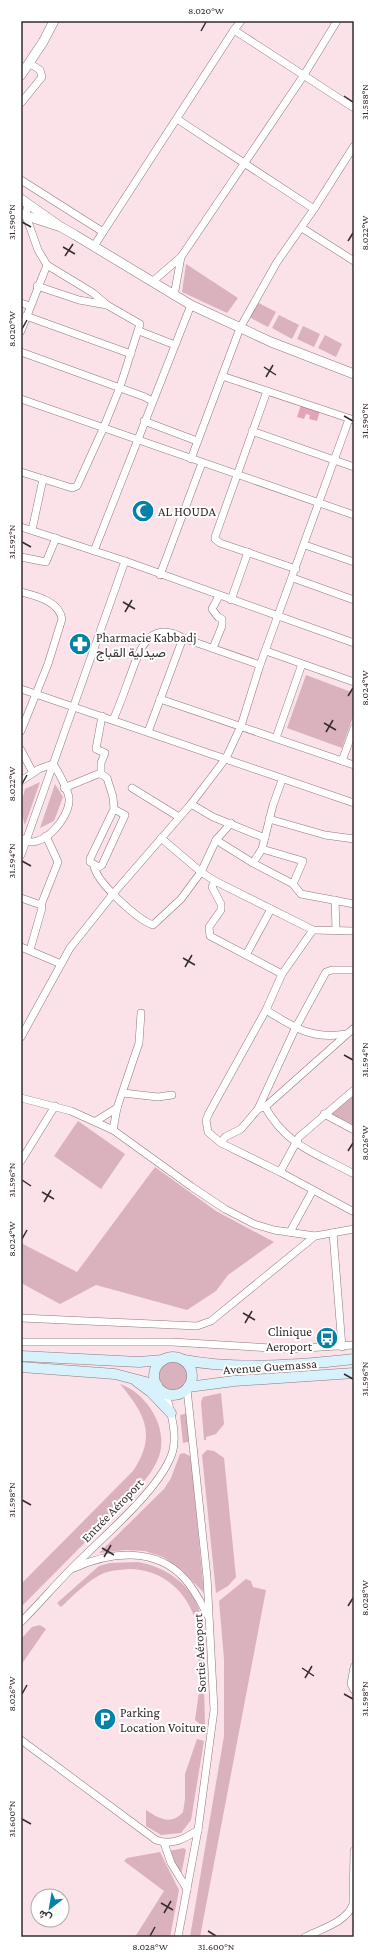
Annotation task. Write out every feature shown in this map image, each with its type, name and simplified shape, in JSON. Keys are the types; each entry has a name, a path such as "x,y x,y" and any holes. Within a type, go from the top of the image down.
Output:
{"main road":[{"path":"21,1356 139,1362 163,1360 173,1357 184,1360 189,1366 192,1373 192,1381 188,1388 178,1394 166,1393 157,1385 130,1376 21,1367"},
{"name":"Avenue Guemassa","path":"184,1360 213,1364 255,1364 354,1359"},
{"path":"157,1385 155,1378 156,1370 163,1360"},
{"name":"Avenue Guemassa","path":"188,1388 234,1381 354,1373"},
{"path":"130,1376 151,1392 171,1413"}],"street":[{"path":"21,75 43,42 54,21"},
{"path":"94,246 241,21"},
{"path":"152,282 181,257 304,75 337,21"},
{"path":"234,30 354,108"},
{"path":"21,103 42,77 40,70 29,63"},
{"path":"177,119 314,209"},
{"path":"191,459 240,328 277,262 302,228 354,146"},
{"path":"21,180 103,232"},
{"path":"21,199 60,227 191,305 240,328 353,373"},
{"path":"21,472 75,488 103,429 120,388 139,331 139,322 107,305 92,293 47,265 38,250 24,215 30,204"},
{"path":"24,215 60,227"},
{"path":"302,228 354,261"},
{"path":"174,296 181,257"},
{"path":"21,331 37,286 47,265"},
{"path":"37,286 79,300 107,305"},
{"path":"21,303 30,306"},
{"path":"94,551 136,440 191,305"},
{"path":"26,316 131,354"},
{"path":"139,331 175,345"},
{"path":"21,352 152,401"},
{"path":"21,1037 70,948 113,894 191,804 226,758 241,726 260,665 305,545 334,460 352,419 222,376"},
{"path":"267,391 236,474 215,537 217,541 296,569"},
{"path":"21,399 103,429 354,515"},
{"path":"144,421 197,441"},
{"path":"252,432 354,467"},
{"path":"160,575 202,463"},
{"path":"32,530 43,479"},
{"path":"21,527 125,561 160,575 354,643"},
{"path":"21,557 46,562 56,538"},
{"path":"305,545 354,562"},
{"path":"231,600 248,552"},
{"path":"21,855 23,839 75,708 125,561"},
{"path":"293,578 354,600"},
{"path":"21,592 55,605 62,619 48,664 21,731"},
{"path":"213,648 222,626 222,619 218,617 212,609 219,596"},
{"path":"113,720 144,644 152,635 160,632 172,632 183,638 260,665"},
{"path":"148,732 183,638"},
{"path":"266,651 354,682"},
{"path":"276,738 302,664"},
{"path":"21,689 226,758 282,780 354,803"},
{"path":"160,699 354,765"},
{"path":"101,774 105,753 96,749 102,716"},
{"path":"342,761 354,728"},
{"path":"21,750 33,773"},
{"path":"21,781 33,773 53,764"},
{"path":"23,839 34,842 46,836 57,828 64,816 69,803 69,796 53,764"},
{"path":"64,788 94,775 101,774 107,778 113,797 114,810 90,859 89,862 94,866 99,867 102,865 125,815 114,810"},
{"path":"253,863 262,849 269,819 282,780"},
{"path":"132,788 179,817"},
{"path":"191,804 213,817 265,838"},
{"path":"269,819 325,835 354,839"},
{"path":"94,866 95,873 99,879 113,894 153,925 181,899 201,872 216,840 231,823"},
{"path":"30,950 42,908 40,905 58,862 46,836"},
{"path":"161,838 201,872 215,881 271,910 313,930 354,931"},
{"path":"216,840 253,863 293,884 301,894 354,904"},
{"path":"262,849 302,861 293,884"},
{"path":"215,881 212,887 221,904 221,910 211,924 209,933 214,939 282,974"},
{"path":"21,898 40,905"},
{"path":"335,900 336,930"},
{"path":"246,955 271,910"},
{"path":"313,930 282,974 266,1010 206,1120 208,1132 221,1143 280,1172 354,1212"},
{"path":"21,947 61,964"},
{"path":"261,1108 295,1028 327,970 354,970"},
{"path":"266,1010 295,1028 320,1036 346,1034"},
{"path":"114,1130 117,1108 138,1043 141,1013"},
{"path":"221,1143 225,1138 241,1129 261,1108 354,1028"},
{"path":"280,1172 294,1143 303,1133 354,1090"},
{"path":"123,1093 158,1097 172,1095"},
{"path":"21,1098 55,1106 114,1130 192,1187 242,1219 267,1228 315,1236 354,1229"},
{"path":"21,1162 55,1106"},
{"path":"96,1122 117,1108"},
{"path":"261,1108 294,1143 353,1171"},
{"path":"324,1114 354,1130"},
{"path":"290,1232 313,1190"},
{"path":"334,1233 342,1347"},
{"path":"21,1318 197,1326 211,1321 315,1236"},
{"path":"21,1342 172,1342 289,1349 342,1347 354,1345"},
{"name":"Sortie Aéroport","path":"178,1937 198,1830 214,1710 208,1577 188,1388"},
{"name":"Entrée Aéroport","path":"21,1622 70,1569 138,1502 162,1472 173,1450 174,1435 166,1393"},
{"path":"70,1569 106,1557 124,1554 151,1558 176,1571 184,1578 197,1594 210,1619"},
{"path":"354,1667 351,1684 354,1690"},
{"path":"21,1740 150,1836 164,1843 175,1842 198,1830"},
{"path":"164,1843 171,1863 187,1889"},
{"path":"305,1937 348,1915 352,1904 354,1851"}],"shaded area":[{"path":"186,264 238,298 227,313 182,292"},
{"path":"257,302 276,312 268,327 249,317"},
{"path":"279,315 299,325 292,339 272,328"},
{"path":"303,326 320,334 314,347 297,339"},
{"path":"325,335 342,344 336,357 318,348"},
{"path":"301,405 320,411 317,421 309,419 310,415 306,414 304,419 297,417"},
{"path":"306,675 354,693 354,714 342,748 287,728"},
{"path":"40,782 25,825 22,815 22,807 25,789"},
{"path":"55,784 63,797 54,821 40,828"},
{"path":"354,1093 354,1125 329,1113"},
{"path":"78,1121 125,1154 101,1189 54,1156"},
{"path":"155,1167 216,1211 274,1242 228,1275 216,1291 187,1310 96,1285 60,1304 21,1283 21,1243 77,1272"},
{"path":"173,1362 183,1366 187,1376 183,1386 173,1390 163,1386 159,1376 163,1366"},
{"path":"120,1384 129,1388 146,1402 157,1421 161,1442 160,1453 156,1463 137,1490 21,1607 21,1584 133,1471 140,1458 145,1446 145,1425 136,1405"},
{"path":"221,1393 224,1424 216,1434 206,1437 206,1440 204,1440 201,1402 203,1397"},
{"path":"188,1413 191,1441 183,1443 180,1415"},
{"path":"207,1450 214,1451 224,1458 236,1577 228,1586 216,1593 202,1455"},
{"path":"184,1453 190,1456 192,1468 204,1593 182,1570 163,1557 145,1551 125,1550 99,1553 164,1489 171,1478 180,1454"},
{"path":"138,1562 161,1569 180,1582 195,1600 200,1611 202,1623 197,1624 187,1601 172,1584 152,1573 141,1570 128,1569 104,1573 87,1584 61,1607 57,1603 99,1566 110,1563"},
{"path":"246,1579 251,1581 253,1587 266,1590 200,1937 190,1937 224,1736 224,1659 219,1601"},
{"path":"40,1625 46,1629 21,1665 21,1639 32,1627"},
{"path":"198,1646 203,1646 205,1725 200,1724 195,1720 200,1685"},
{"path":"197,1739 204,1741 191,1820 181,1833 161,1835 146,1826 146,1810 155,1816 169,1820 174,1819 183,1812 185,1799 185,1774"},
{"path":"184,1848 186,1850 181,1875 169,1851"},
{"path":"160,1852 179,1890 170,1937 135,1937 164,1891 124,1861 127,1858"}],"place":[{"name":"AL HOUDA","path":"143,511"},
{"name":"Pharmacie Kabbadj صيدلية القباج","path":"80,644"},
{"name":"Clinique Aeroport","path":"327,1338"},
{"name":"Parking Location Voiture","path":"105,1719"}]}
